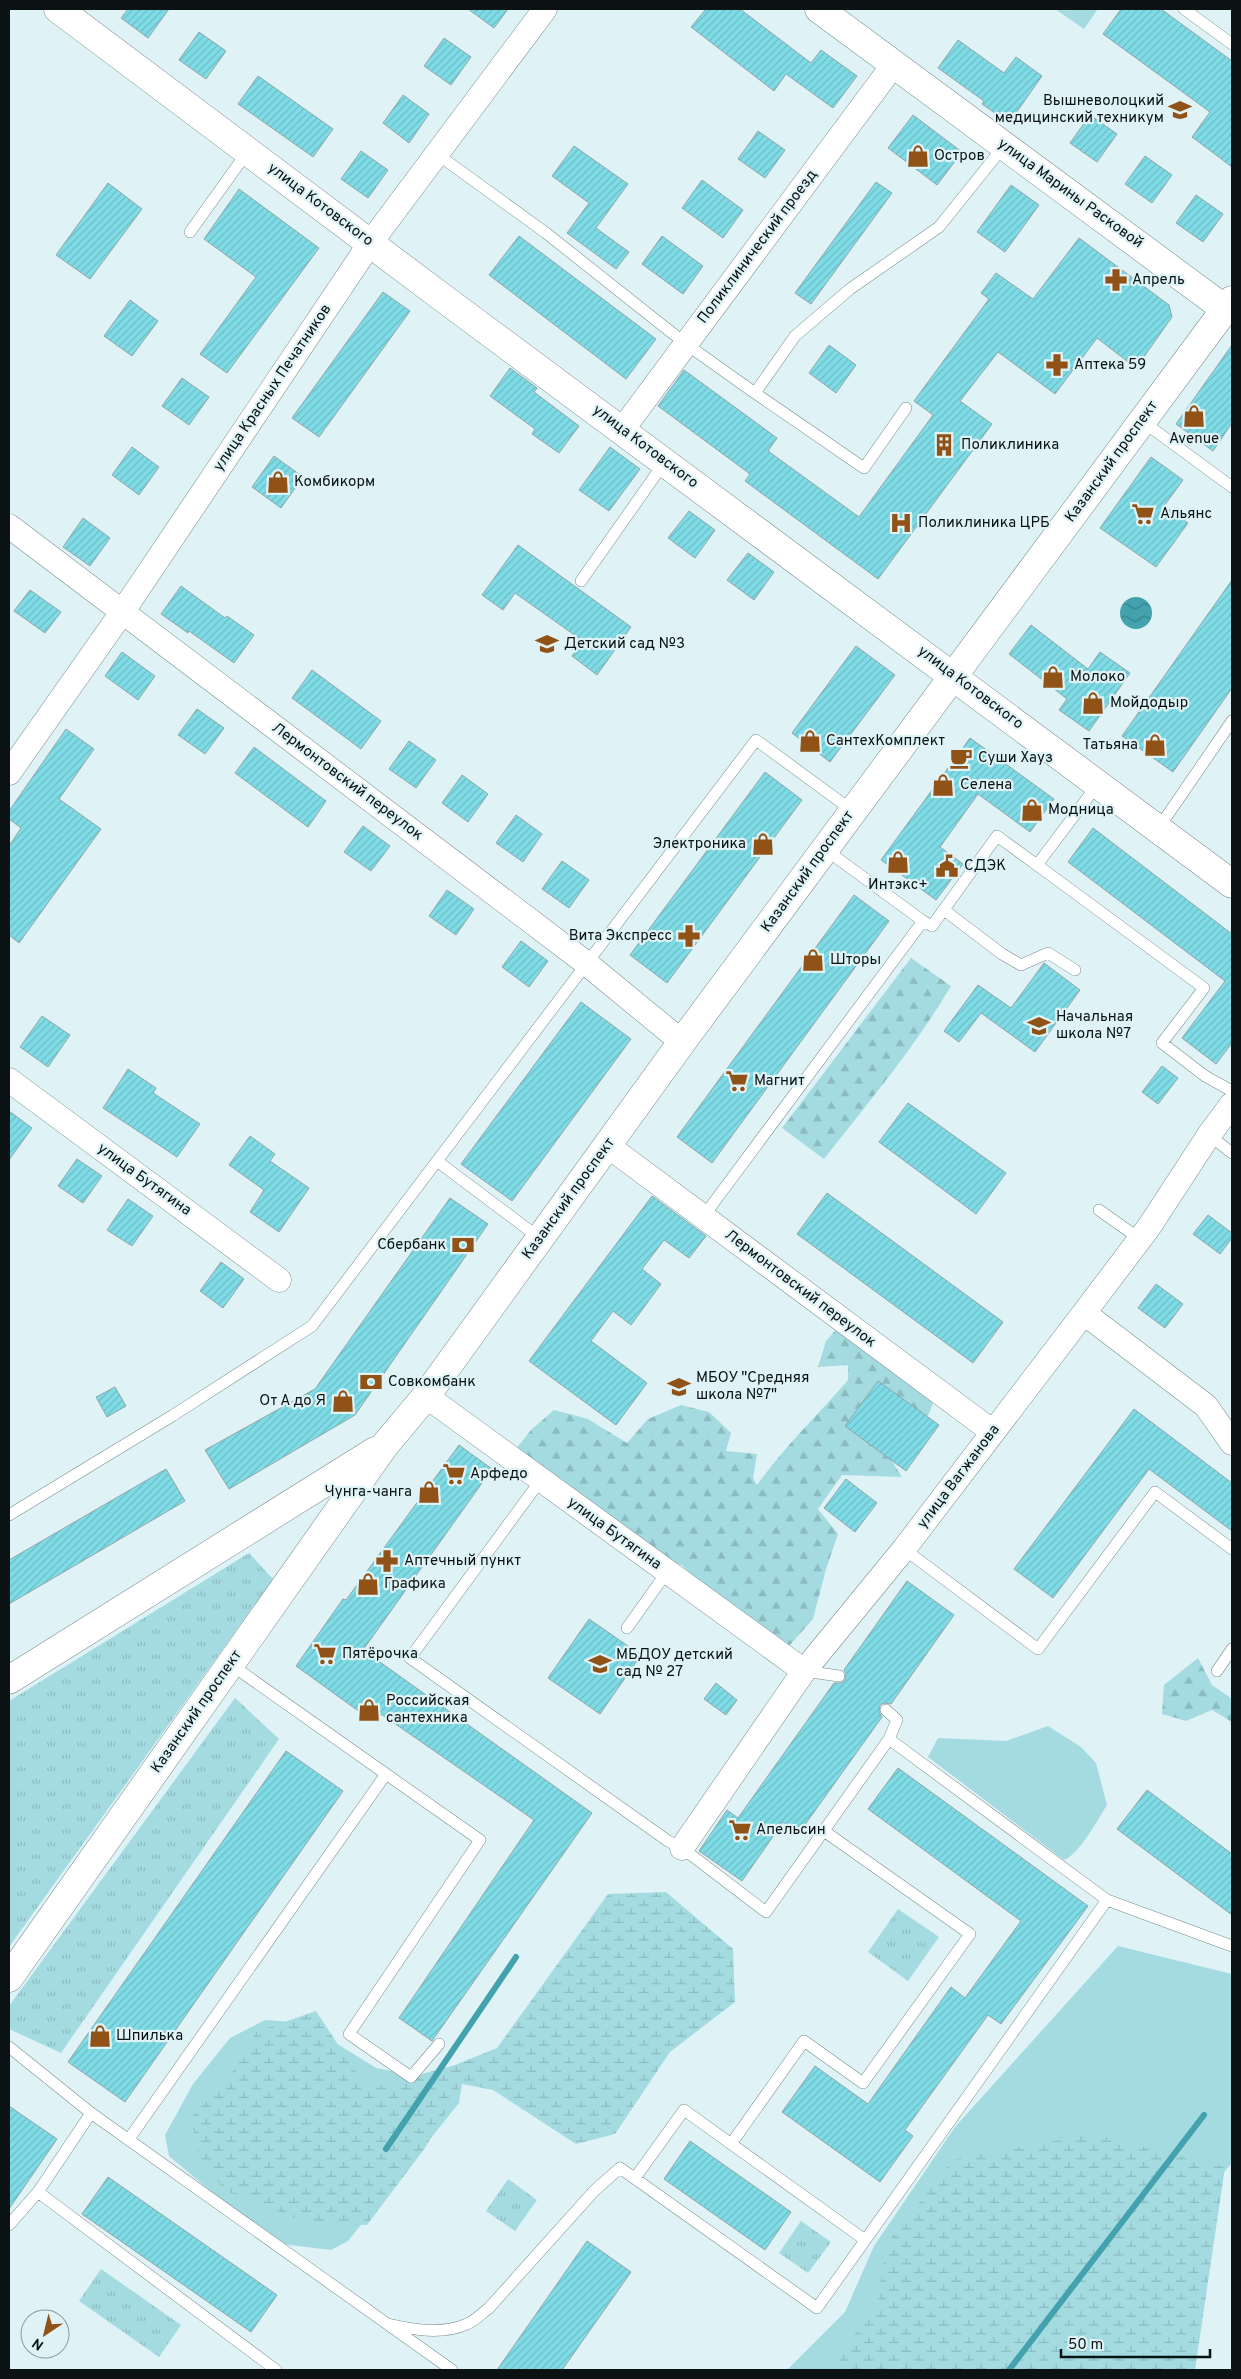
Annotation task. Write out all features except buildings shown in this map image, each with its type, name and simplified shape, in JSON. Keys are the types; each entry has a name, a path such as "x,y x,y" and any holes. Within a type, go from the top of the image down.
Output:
{"street":[{"name":"улица Котовского","path":"58,9 1232,884"},
{"name":"улица Красных Печатников","path":"9,773 123,611 371,242 545,9"},
{"name":"улица Марины Расковой","path":"819,9 1227,314"},
{"name":"Поликлинический проезд","path":"622,430 894,64"},
{"name":"Казанский проспект","path":"9,1978 385,1445 426,1396 682,1042 1142,421 1227,314"},
{"name":"Лермонтовский переулок","path":"9,526 586,963 682,1042"},
{"name":"улица Бутягина","path":"9,1080 279,1280"},
{"name":"улица Вагжанова","path":"682,1848 804,1671 904,1548 1140,1240 1209,1135 1232,1104"},
{"name":"Лермонтовский переулок","path":"608,1146 993,1432"},
{"path":"1084,1313 1206,1406 1232,1443"},
{"name":"улица Бутягина","path":"426,1396 540,1481 804,1671"},
{"name":"Казанский проспект","path":"9,1680 385,1445"}],"lane":[{"path":"1184,9 1232,44"},
{"path":"755,393 795,336 850,289 940,227 1004,146"},
{"path":"190,232 248,151"},
{"path":"437,154 546,233 686,344 864,468 906,408"},
{"path":"1142,421 1232,487"},
{"path":"581,581 665,462"},
{"path":"1158,828 1232,721"},
{"path":"9,1515 172,1416 312,1326 756,740 853,811"},
{"path":"1037,865 1098,784"},
{"path":"826,850 932,926 997,836 1204,988 1162,1043 1205,1076 1232,1091"},
{"path":"944,910 1002,954 1021,965 1048,953 1075,970"},
{"path":"703,1217 923,921"},
{"path":"1209,1135 1232,1153"},
{"path":"437,1162 541,1239"},
{"path":"1099,1210 1140,1240"},
{"path":"540,1481 410,1658 668,1841 682,1848 766,1912 889,1739 898,1720 886,1710"},
{"path":"904,1548 1038,1649 1155,1492 1232,1549"},
{"path":"627,1628 667,1572"},
{"path":"1217,1671 1232,1649"},
{"path":"230,1664 480,1840 349,2034 411,2077 439,2044"},
{"path":"804,1671 839,1676"},
{"path":"889,1739 1107,1900 1232,1946"},
{"path":"129,2139 386,1774"},
{"path":"731,2144 804,2040 863,2083 970,1934 824,1830"},
{"path":"388,2324 417,2330 449,2329 468,2324 489,2308 595,2190 620,2168 816,2308 1107,1900"},
{"path":"9,2047 91,2113 452,2370"},
{"path":"635,2178 684,2110 865,2240"},
{"path":"9,2225 38,2192 91,2113"},
{"path":"38,2192 276,2370"}],"green space":[{"path":"1055,9 1098,9 1084,29"},
{"path":"911,958 951,986 907,1053 824,1159 782,1128"},
{"path":"842,1323 936,1394 929,1414 903,1436 889,1456 902,1477 842,1475 818,1509 838,1534 826,1569 813,1619 790,1645 774,1644 719,1603 682,1565 660,1558 516,1449 531,1430 554,1410 588,1419 627,1443 648,1419 681,1405 709,1412 731,1433 726,1451 757,1454 753,1478 757,1485 790,1444 848,1380 848,1365 818,1367 826,1341"},
{"path":"249,1553 273,1579 9,1947 9,1701"},
{"path":"1198,1658 1212,1685 1232,1699 1232,1722 1212,1710 1186,1721 1162,1714 1164,1685"},
{"path":"235,1698 279,1739 61,2053 9,2029 9,2006"},
{"path":"1048,1726 1081,1747 1096,1763 1107,1805 1082,1844 1070,1857 1064,1860 928,1757 938,1738 1006,1741"},
{"path":"666,1892 733,1949 735,2002 670,2052 615,2134 576,2144 493,2090 462,2084 425,2148 367,2225 308,2223 226,2191 199,2159 191,2117 228,2079 256,2032 316,2011 367,2089 455,2065 497,2048 608,1894"},
{"path":"898,1909 939,1937 908,1981 868,1952"},
{"path":"1118,1946 1232,1974 1232,2163 1176,2227 911,2370 787,2370 845,2312 874,2246 955,2127"},
{"path":"265,2020 304,2023 376,2068 462,2084 459,2103 348,2241 331,2250 273,2243 169,2156 165,2135 193,2084 230,2038"},
{"path":"1092,2134 1225,2167 1195,2370 838,2370 842,2352 878,2302 886,2245 952,2160"},
{"path":"508,2179 537,2200 515,2231 486,2211"},
{"path":"801,2221 831,2242 808,2273 779,2253"},
{"path":"101,2269 181,2325 159,2357 79,2301"}],"water":[{"path":"1136,597 1147,602 1152,613 1147,624 1136,629 1125,624 1120,613 1125,602"}],"waterway":[{"path":"386,2149 516,1957"},
{"path":"1009,2370 1204,2115"}],"place":[{"name":"Вышневолоцкий медицинский техникум","path":"1180,110"},
{"name":"Остров","path":"918,156"},
{"name":"Апрель","path":"1116,280"},
{"name":"Аптека 59","path":"1057,365"},
{"name":"Avenue","path":"1194,416"},
{"name":"Поликлиника","path":"944,445"},
{"name":"Комбикорм","path":"278,482"},
{"name":"Альянс","path":"1143,514"},
{"name":"Поликлиника ЦРБ","path":"901,523"},
{"name":"Детский сад №3","path":"547,644"},
{"name":"Молоко","path":"1053,677"},
{"name":"Мойдодыр","path":"1093,703"},
{"name":"СантехКомплект","path":"810,741"},
{"name":"Татьяна","path":"1155,745"},
{"name":"Суши Хауз","path":"961,758"},
{"name":"Селена","path":"943,785"},
{"name":"Модница","path":"1032,810"},
{"name":"Электроника","path":"763,844"},
{"name":"Интэкс+","path":"898,862"},
{"name":"СДЭК","path":"947,866"},
{"name":"Вита Экспресс","path":"689,936"},
{"name":"Шторы","path":"813,960"},
{"name":"Начальная школа №7","path":"1039,1026"},
{"name":"Магнит","path":"737,1081"},
{"name":"Сбербанк","path":"463,1245"},
{"name":"Совкомбанк","path":"371,1382"},
{"name":"МБОУ \"Средняя школа №7\"","path":"679,1387"},
{"name":"От А до Я","path":"343,1401"},
{"name":"Арфедо","path":"454,1474"},
{"name":"Чунга-чанга","path":"429,1492"},
{"name":"Аптечный пункт","path":"387,1561"},
{"name":"Графика","path":"368,1584"},
{"name":"Пятёрочка","path":"325,1654"},
{"name":"МБДОУ детский сад № 27","path":"600,1664"},
{"name":"Российская сантехника","path":"369,1710"},
{"name":"Апельсин","path":"740,1830"},
{"name":"Шпилька","path":"100,2036"}]}
